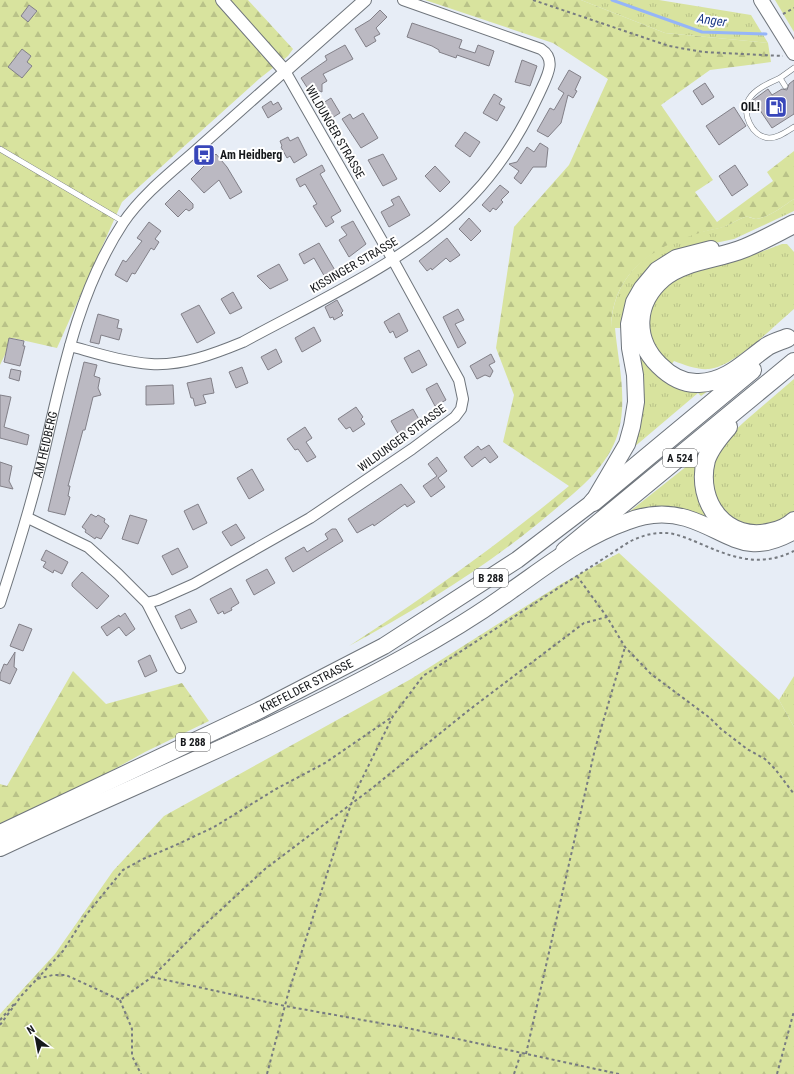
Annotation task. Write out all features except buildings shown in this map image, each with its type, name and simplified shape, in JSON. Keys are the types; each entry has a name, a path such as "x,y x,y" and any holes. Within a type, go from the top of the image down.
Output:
{"highway":[{"path":"593,502 627,444 632,426 636,402 635,375 630,348 629,324 634,302 642,288 657,270 676,258 744,241 794,216"},
{"path":"790,335 766,347 739,369 719,379 700,383 686,382 664,371 650,356 640,334 641,312 649,294 663,278 683,267 745,248 794,224"},
{"name":"A 524","path":"593,502 740,380 790,335"},
{"name":"A 524","path":"565,552 755,396 794,362"},
{"path":"755,396 717,440 707,458 704,473 707,498 712,509 720,519 731,528 752,535 778,531 794,521"},
{"name":"KREFELDER STRASSE","path":"0,833 262,709 384,646 517,560 593,502"},
{"name":"KREFELDER STRASSE","path":"0,848 278,722 366,679 461,625 565,552 625,522 657,514 686,518 727,537 749,544 766,544 794,532"}],"main road":[{"path":"761,0 792,54"}],"street":[{"path":"222,0 285,71"},
{"name":"AM HEIDBERG","path":"0,603 28,518 70,346 80,312 94,278 124,222 173,170 365,0"},
{"name":"KISSINGER STRASSE","path":"70,346 121,359 151,364 194,359 243,342 393,260 447,220 471,197 493,172 527,120 550,70 550,59 546,52 541,49 403,0"},
{"name":"WILDUNGER STRASSE","path":"147,603 158,600 194,584 310,518 412,449 455,417 461,409 463,399 458,380 393,260 285,71"},
{"path":"28,518 88,547 118,574 147,603 180,668"}],"lane":[{"path":"794,68 751,96 746,107 747,117 756,131 767,138 776,137 794,127"},
{"path":"780,78 785,86"},
{"path":"0,149 124,222"}],"path":[{"path":"533,0 669,46 703,52 792,54"},
{"path":"267,1074 285,1006 336,844 351,804 393,716 423,676 629,542 642,536 662,532 680,536 731,556 744,559 762,560 794,551"},
{"path":"577,576 607,616 625,648 652,674 710,718 747,749 765,759 775,769 794,794"},
{"path":"120,1000 152,977 200,929 265,869 351,804 469,710 584,623 607,616"},
{"path":"526,1054 596,749 625,648"},
{"path":"0,1020 22,994 63,952 86,915 123,870 143,859 214,827 325,763 393,716"},
{"path":"37,979 53,974 66,975 120,1000 132,1029 132,1056 141,1074"},
{"path":"152,977 285,1006 407,1028 619,1074"},
{"path":"0,1025 22,994"},
{"path":"777,1074 794,1011"},
{"path":"514,1074 521,1053"}],"green space":[{"path":"0,0 248,0 293,49 288,56 259,79 122,202 57,348 13,338 0,365"},
{"path":"425,0 581,0 665,33 768,43 771,62 710,70 661,105 713,180 695,192 717,222 773,181 767,172 794,151 794,199 776,211 761,218 756,219 745,217 723,227 680,239 646,258 632,271 621,287 614,305 611,327 615,328 621,380 621,420 613,445 600,467 573,494 505,549 480,567 403,616 349,646 406,608 516,529 569,486 503,442 514,395 496,348 514,227 569,165 608,79 553,43"},
{"path":"581,0 659,0 751,15 768,43 665,33"},
{"path":"775,0 794,0 794,32"},
{"path":"794,199 794,211 734,239 701,246 629,295 625,306 622,328 611,328 614,306 621,287 632,271 646,258 662,247 680,239 723,227 745,217 756,219 761,218 776,211"},
{"path":"782,244 787,244 794,252 794,309 754,344 730,361 719,366 709,369 700,369 674,361 671,365 660,356 650,339 648,315 658,292 679,275 758,253"},
{"path":"633,342 642,355 712,388 701,396 698,393 627,453"},
{"path":"794,379 794,514 759,531 729,518 712,494 711,467 725,440"},
{"path":"697,458 720,526 659,510 629,512"},
{"path":"619,553 779,700 794,727 794,1074 0,1074 0,1014 55,954 113,871 164,816 411,679 561,584"},
{"path":"73,671 106,704 182,683 209,721 145,752 102,776 0,824 0,784 7,786"},
{"path":"794,676 794,727 779,700"}],"waterway":[{"name":"Anger","path":"612,0 702,32 766,34"}],"place":[{"name":"OIL!","path":"776,107"},
{"name":"Am Heidberg","path":"204,155"}]}
